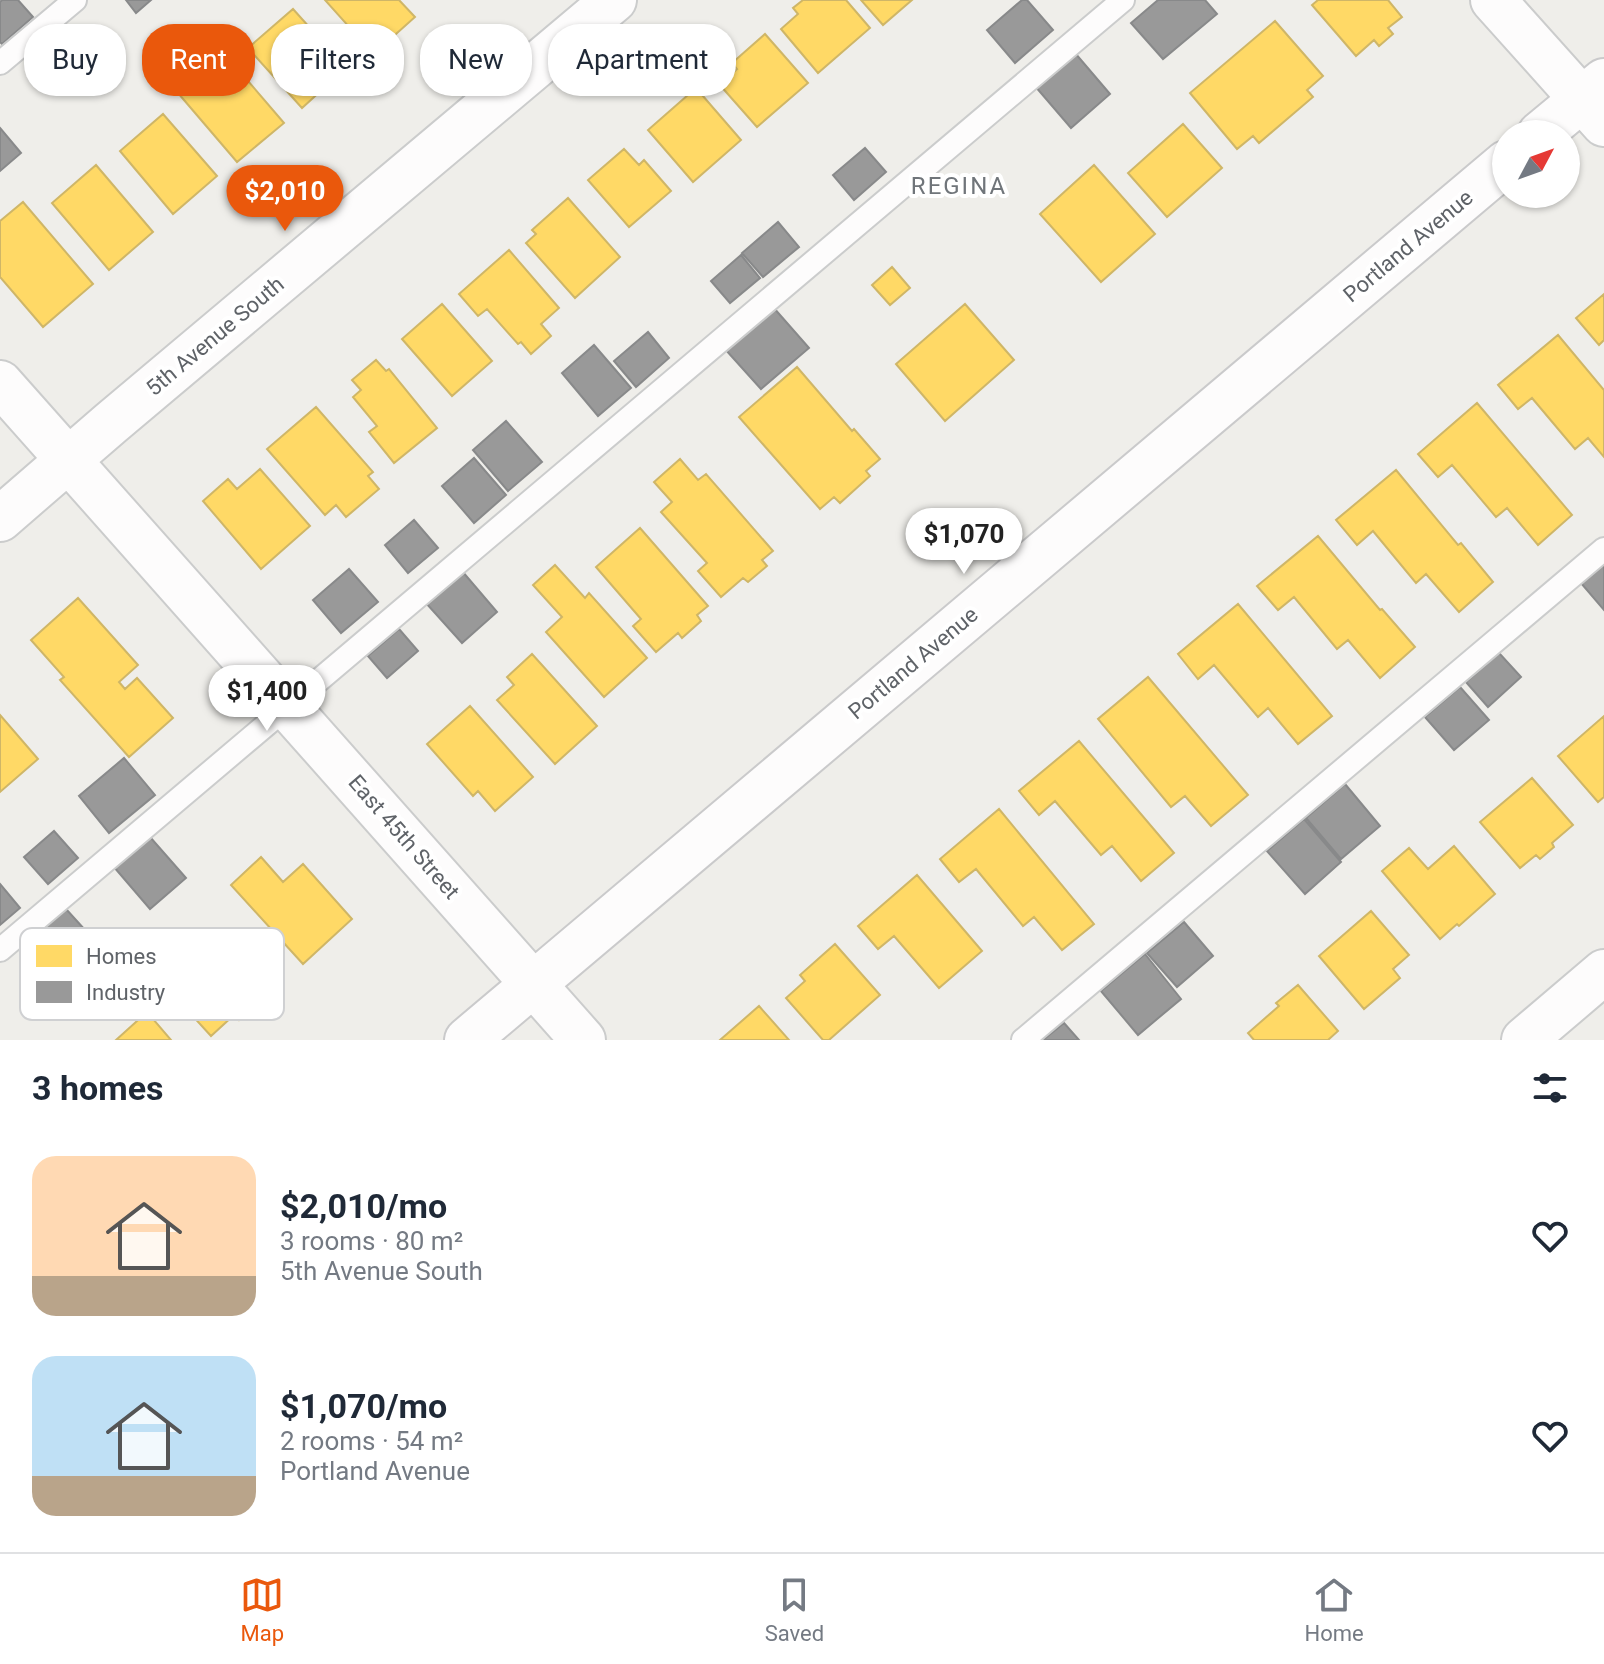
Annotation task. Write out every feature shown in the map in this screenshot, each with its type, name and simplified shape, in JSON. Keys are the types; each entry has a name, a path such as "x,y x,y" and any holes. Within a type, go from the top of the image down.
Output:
{"street":[{"name":"5th Avenue South","path":"0,519 614,0"},
{"path":"1493,0 1597,101 1564,120"},
{"name":"Portland Avenue","path":"467,1040 1492,175"},
{"name":"East 45th Street","path":"0,383 583,1040"},
{"path":"1524,1040 1604,972"}],"lane":[{"path":"0,63 75,0"},
{"path":"26,928 1123,0"},
{"path":"1023,1040 1604,549"},
{"path":"0,950 20,933"}],"building: Homes":[{"path":"325,0 399,0 415,17 404,27 404,24 346,24"},
{"path":"803,0 846,0 870,28 818,73 781,29 798,14 793,8"},
{"path":"861,0 912,0 883,25"},
{"path":"1318,0 1388,0 1402,17 1388,28 1393,34 1379,46 1374,40 1356,56 1312,5"},
{"path":"293,9 306,24 276,24"},
{"path":"1275,21 1323,76 1307,90 1313,97 1259,143 1253,136 1237,149 1190,93"},
{"path":"271,28 271,74 255,56 255,42"},
{"path":"765,34 808,83 757,127 730,96 736,96 736,59"},
{"path":"255,89 284,123 237,162 181,96 255,96"},
{"path":"291,96 315,96 302,108"},
{"path":"687,96 703,96 741,140 693,182 648,130"},
{"path":"163,114 217,176 173,214 120,151"},
{"path":"1183,124 1222,168 1167,217 1128,173"},
{"path":"624,149 639,165 644,160 671,191 629,227 588,180"},
{"path":"96,165 153,232 109,270 52,203"},
{"path":"1094,165 1155,234 1101,282 1040,214"},
{"path":"568,198 620,257 575,298 526,243 536,234 532,230"},
{"path":"23,202 93,284 43,327 0,277 0,221"},
{"path":"509,250 559,308 541,324 551,336 531,354 487,309 478,316 459,294"},
{"path":"892,267 910,288 890,305 872,285"},
{"path":"1604,294 1604,340 1599,345 1576,318"},
{"path":"442,304 492,361 452,396 402,339"},
{"path":"965,304 1014,360 945,421 896,364"},
{"path":"1558,335 1604,390 1604,457 1588,438 1575,449 1532,398 1518,409 1498,385"},
{"path":"376,360 386,371 389,369 437,428 394,463 369,432 377,426 353,397 361,390 352,380"},
{"path":"797,367 880,459 866,471 870,476 840,503 834,497 820,509 739,417"},
{"path":"1477,403 1572,515 1538,545 1507,508 1496,517 1452,465 1438,477 1418,454"},
{"path":"316,407 373,472 368,476 379,489 346,517 336,505 325,515 267,449"},
{"path":"680,459 698,480 706,474 773,551 762,560 767,566 748,582 743,578 721,597 698,571 707,563 661,512 672,502 654,482"},
{"path":"260,469 310,526 261,569 203,501 228,479 237,489"},
{"path":"1396,470 1493,582 1459,612 1426,574 1416,583 1373,531 1357,545 1336,520"},
{"path":"640,528 708,606 697,615 701,621 682,638 678,633 656,652 633,626 641,619 596,567"},
{"path":"1318,536 1415,647 1380,678 1348,640 1337,649 1294,597 1278,610 1257,586"},
{"path":"555,565 585,598 589,593 647,658 604,697 546,632 562,617 533,585"},
{"path":"78,598 138,665 119,682 125,689 137,678 173,718 129,757 60,680 64,677 31,640"},
{"path":"1238,604 1332,716 1298,744 1268,708 1258,717 1214,665 1198,679 1178,654"},
{"path":"532,654 597,726 555,764 497,700 514,685 507,677"},
{"path":"1148,677 1248,795 1211,826 1185,796 1171,807 1098,719"},
{"path":"470,706 533,777 495,811 478,791 473,796 427,744"},
{"path":"0,715 38,759 0,792"},
{"path":"1604,716 1604,797 1598,802 1558,756"},
{"path":"1079,741 1174,853 1141,881 1112,846 1101,855 1055,801 1039,815 1019,791"},
{"path":"1532,778 1573,825 1552,843 1554,847 1540,859 1536,855 1520,868 1480,822"},
{"path":"999,809 1094,924 1062,950 1034,917 1023,926 976,869 959,882 940,859"},
{"path":"1454,846 1495,894 1440,939 1382,871 1409,848 1428,869"},
{"path":"261,857 283,882 303,864 352,919 303,964 284,943 284,928 270,928 231,885"},
{"path":"917,875 982,951 939,988 894,936 878,949 858,926"},
{"path":"1371,911 1409,955 1393,969 1400,978 1364,1009 1319,956"},
{"path":"835,944 880,995 829,1040 823,1040 786,998 805,981 800,975"},
{"path":"1298,985 1338,1031 1328,1040 1254,1040 1248,1033"},
{"path":"759,1006 789,1040 720,1040"},
{"path":"138,1020 154,1020 171,1040 116,1040"},
{"path":"196,1020 229,1020 211,1036"}],"building: Industry":[{"path":"18,0 33,17 2,44 0,42 0,2"},
{"path":"126,0 151,0 136,13"},
{"path":"1022,0 1027,0 1053,30 1015,63 987,30"},
{"path":"1158,0 1205,0 1217,14 1163,59 1131,23"},
{"path":"1075,53 1110,94 1071,128 1035,86"},
{"path":"0,128 21,153 0,171"},
{"path":"865,148 886,172 854,200 833,175"},
{"path":"778,222 799,247 763,277 742,253"},
{"path":"741,255 760,278 730,303 711,281"},
{"path":"773,307 809,348 761,389 725,349"},
{"path":"648,332 669,358 636,387 614,361"},
{"path":"594,345 631,388 598,416 562,373"},
{"path":"506,421 542,462 508,491 473,450"},
{"path":"474,458 506,495 474,523 442,486"},
{"path":"414,520 438,548 408,573 385,545"},
{"path":"1604,563 1604,610 1581,583"},
{"path":"349,569 378,602 341,633 313,600"},
{"path":"462,571 497,612 462,643 426,603"},
{"path":"399,629 418,651 387,678 368,656"},
{"path":"1499,653 1521,677 1488,707 1466,682"},
{"path":"1460,687 1489,720 1454,750 1425,717"},
{"path":"124,758 155,795 109,833 79,796"},
{"path":"1345,784 1380,826 1341,859 1306,818"},
{"path":"1304,819 1341,862 1305,894 1267,851"},
{"path":"54,831 78,858 48,884 24,857"},
{"path":"150,837 186,878 150,909 114,867"},
{"path":"0,884 20,908 0,925"},
{"path":"66,909 83,928 44,928"},
{"path":"1184,922 1213,956 1177,987 1147,953"},
{"path":"1145,954 1181,999 1138,1035 1101,991"},
{"path":"1064,1023 1079,1040 1043,1040"}],"district":[{"name":"REGINA","path":"959,186"}]}
